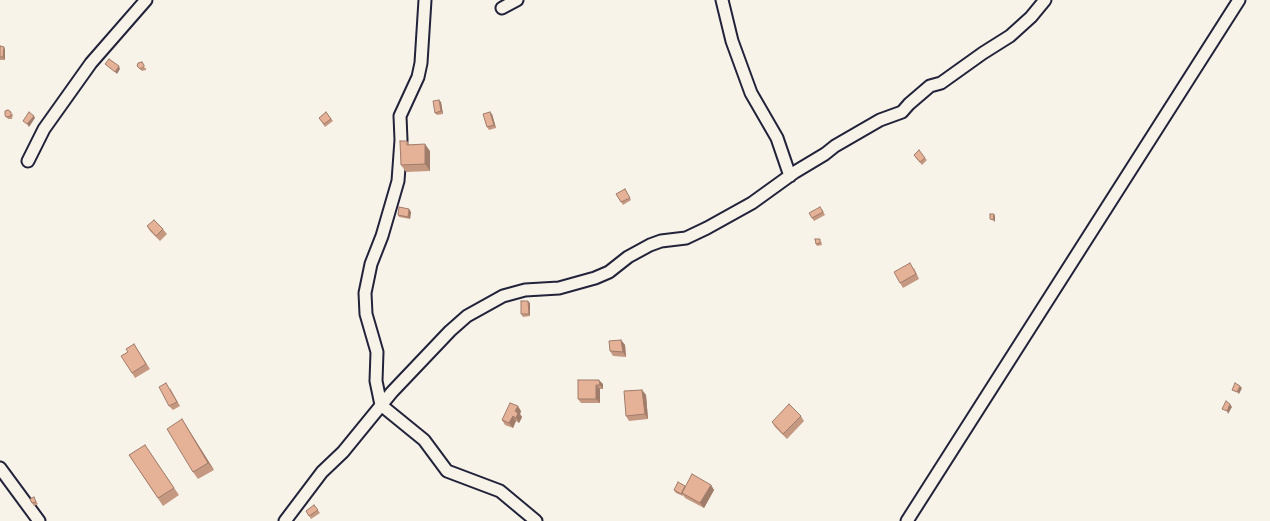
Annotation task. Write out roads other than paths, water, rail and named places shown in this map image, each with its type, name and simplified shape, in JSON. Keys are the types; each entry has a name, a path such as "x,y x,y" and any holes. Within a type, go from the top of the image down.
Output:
{"street":[{"path":"28,161 44,129 91,63 146,0"},
{"path":"425,0 421,63 418,77 400,116 401,140 398,181 382,236 371,264 365,292 366,314 377,352 376,381 381,405 424,440 447,471 500,491 536,521"},
{"path":"502,8 514,3 516,0"},
{"path":"722,0 732,41 750,93 777,138 790,176"},
{"path":"286,521 322,472 343,452 381,405 450,331 467,316 502,296 525,290 559,288 595,278 609,272 628,257 660,241 686,238 707,228 752,203 835,146 880,120 902,112 930,86 941,83 1010,36 1031,17 1045,0"},
{"path":"907,521 1239,0"},
{"path":"0,468 40,521"}]}
